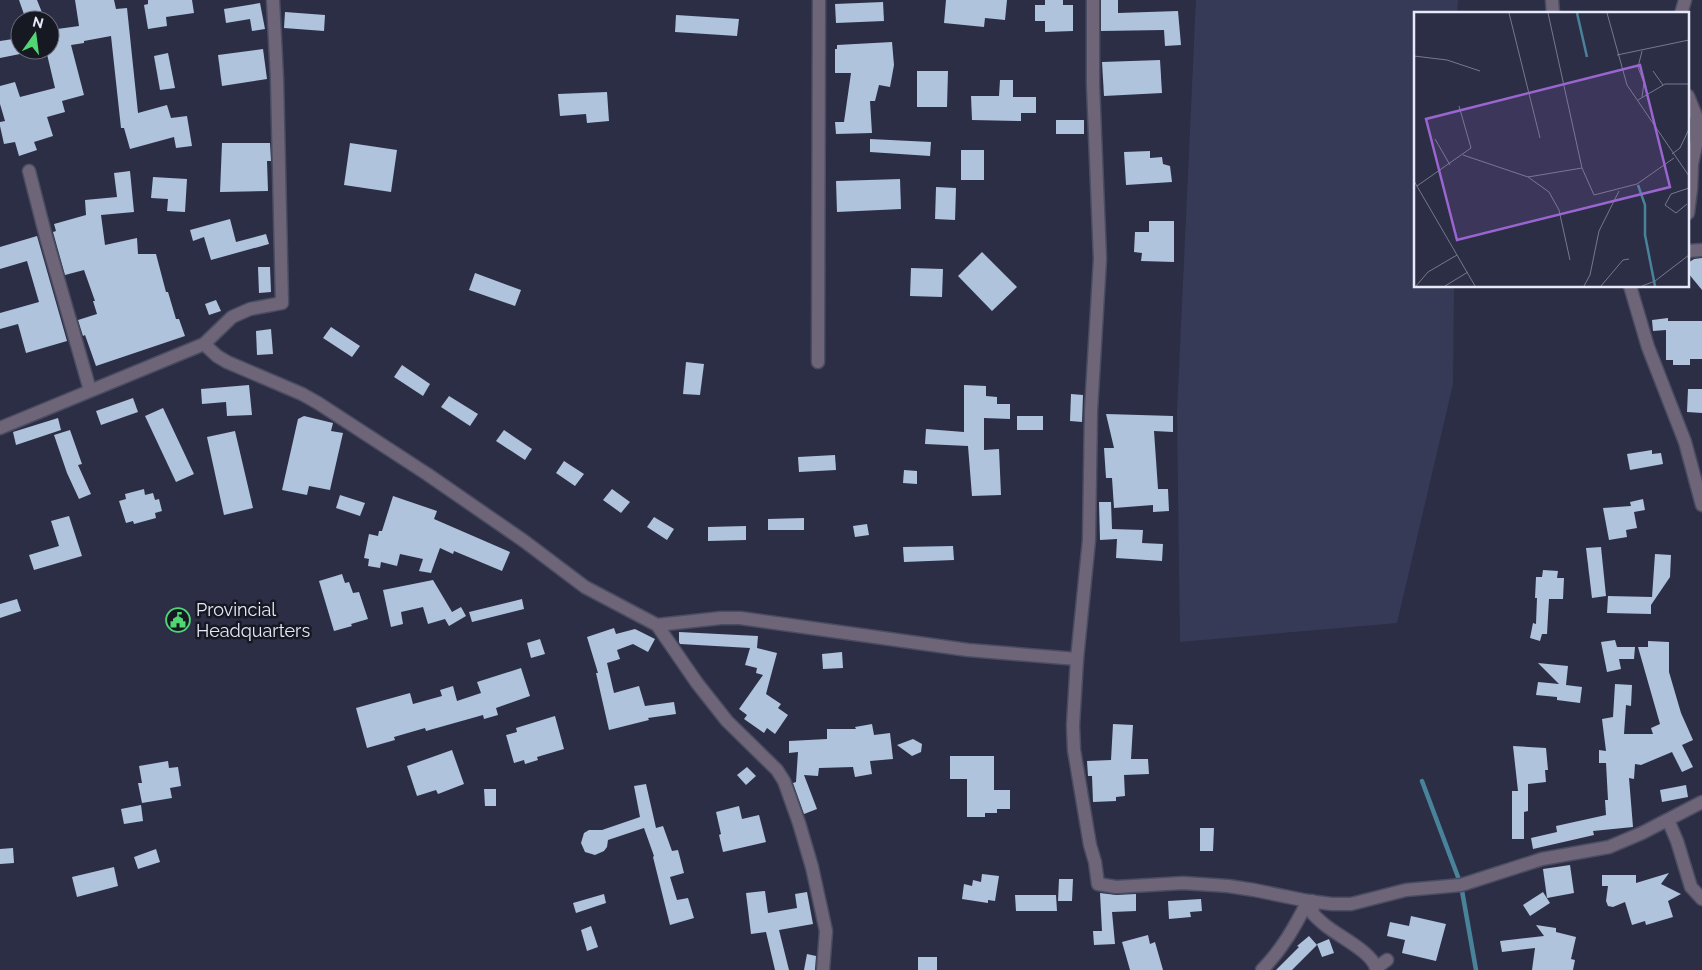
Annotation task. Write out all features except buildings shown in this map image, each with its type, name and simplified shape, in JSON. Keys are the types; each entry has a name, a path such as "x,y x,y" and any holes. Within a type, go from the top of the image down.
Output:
{"street":[{"path":"0,428 204,344 232,317 250,309 282,302 277,79 273,0"},
{"path":"818,0 818,362"},
{"path":"1093,0 1093,85 1100,258 1091,410 1088,540 1073,725 1074,750 1090,845 1096,862 1098,884 1116,887 1183,884 1228,886 1310,901 1351,904 1406,890 1461,885 1542,859 1609,847 1642,833 1702,802"},
{"path":"1690,101 1697,118 1697,140 1692,164 1690,201"},
{"path":"30,171 46,236 90,390"},
{"path":"1631,288 1648,347 1685,442 1702,505"},
{"path":"204,344 227,362 318,402 444,485 585,586 657,625 697,683 727,722 777,770 784,781 812,867 826,931 823,970"},
{"path":"657,625 721,618 740,618 968,650 1077,659"},
{"path":"1668,820 1677,841 1691,887 1702,899"},
{"path":"1310,901 1314,914 1326,926 1374,961 1376,968 1387,960"},
{"path":"1262,970 1274,958 1291,934 1310,901"}],"shaded area":[{"path":"1196,0 1458,0 1457,12 1414,12 1414,288 1454,288 1453,384 1397,623 1180,642 1177,413"}],"waterway":[{"path":"1422,781 1461,885 1476,970"}],"place":[{"name":"Provincial Headquarters","path":"178,620"}]}
